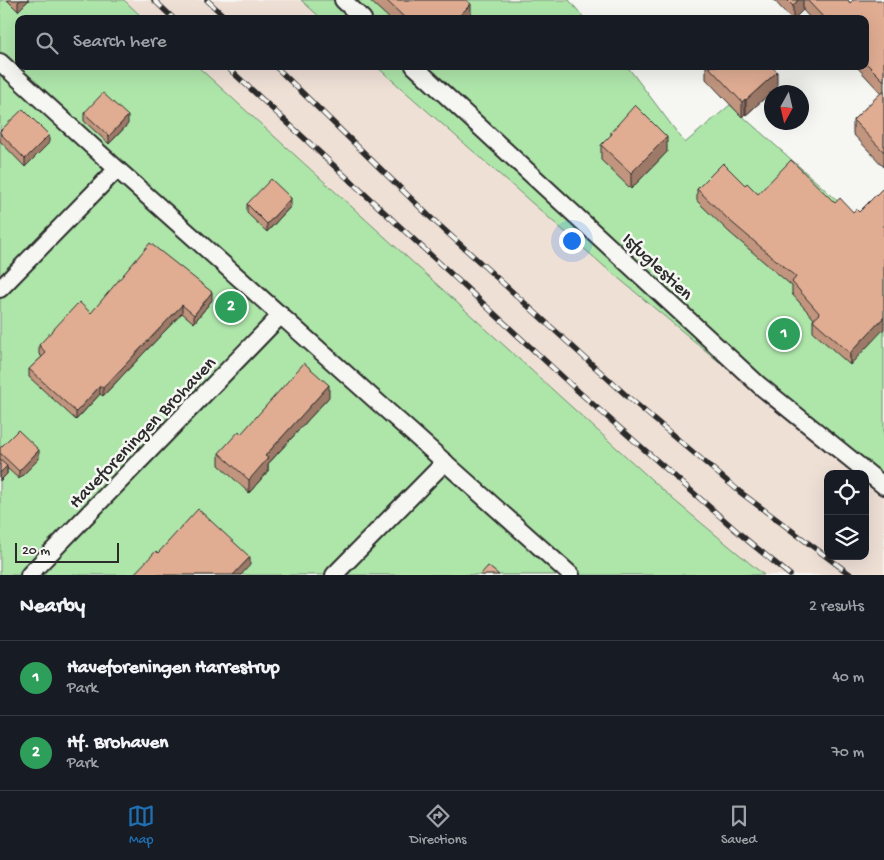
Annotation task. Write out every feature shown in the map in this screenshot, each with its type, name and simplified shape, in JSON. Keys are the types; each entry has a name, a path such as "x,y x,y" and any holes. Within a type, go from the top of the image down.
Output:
{"lane":[{"path":"342,0 359,15"},
{"path":"0,62 571,575"},
{"name":"Isfuglestien","path":"418,70 759,385 884,486"},
{"path":"0,289 117,169"},
{"name":"Haveforeningen Brohaven","path":"29,575 281,315"},
{"path":"334,575 445,462"}],"shaded area":[{"path":"124,0 301,0 318,15 140,15"},
{"path":"201,70 381,70 605,267 765,400 854,470 824,470 824,560 869,560 869,482 884,493 884,575 764,575 675,501"}],"green space":[{"path":"0,0 124,0 140,15 15,15 15,70 201,70 675,501 764,575 0,575"},
{"path":"301,0 569,0 582,15 318,15"},
{"path":"381,70 630,70 685,143 730,105 884,242 884,493 869,481 869,470 855,470 765,400 605,267"}],"building":[{"path":"386,0 466,0 471,4 460,15 402,15"},
{"path":"787,0 798,0 793,6"},
{"path":"807,0 848,0 850,3 853,0 881,0 884,3 884,81 869,66 869,15 821,15"},
{"path":"712,70 775,70 777,72 742,102"},
{"path":"884,90 884,152 853,120"},
{"path":"103,93 128,116 109,136 84,113"},
{"path":"635,105 667,137 631,173 601,145"},
{"path":"23,109 49,135 25,159 0,133"},
{"path":"791,160 835,203 840,198 853,212 856,209 859,212 882,189 884,191 884,317 850,353 813,320 820,314 792,282 796,277 729,220 697,189 723,163 745,185 747,183 758,194"},
{"path":"271,179 291,198 267,224 247,204"},
{"path":"150,243 212,292 194,315 182,305 103,388 100,386 76,412 29,369 46,353 39,345 79,302 91,313"},
{"path":"304,363 329,385 265,456 268,458 249,480 219,453 239,431 241,434"},
{"path":"18,430 39,450 19,471 0,453 0,448"},
{"path":"0,460 7,466 0,473"},
{"path":"198,509 250,557 233,575 133,575 156,551 158,553"},
{"path":"488,566 499,575 480,575"}],"railway":[{"path":"154,0 170,15"},
{"path":"207,0 223,15"},
{"path":"230,70 579,392 747,540 790,575"},
{"path":"279,70 429,216 628,397 740,492 851,575"}],"place":[{"name":"Hf. Brohaven","path":"231,307"},
{"name":"Haveforeningen Harrestrup","path":"784,334"}]}
